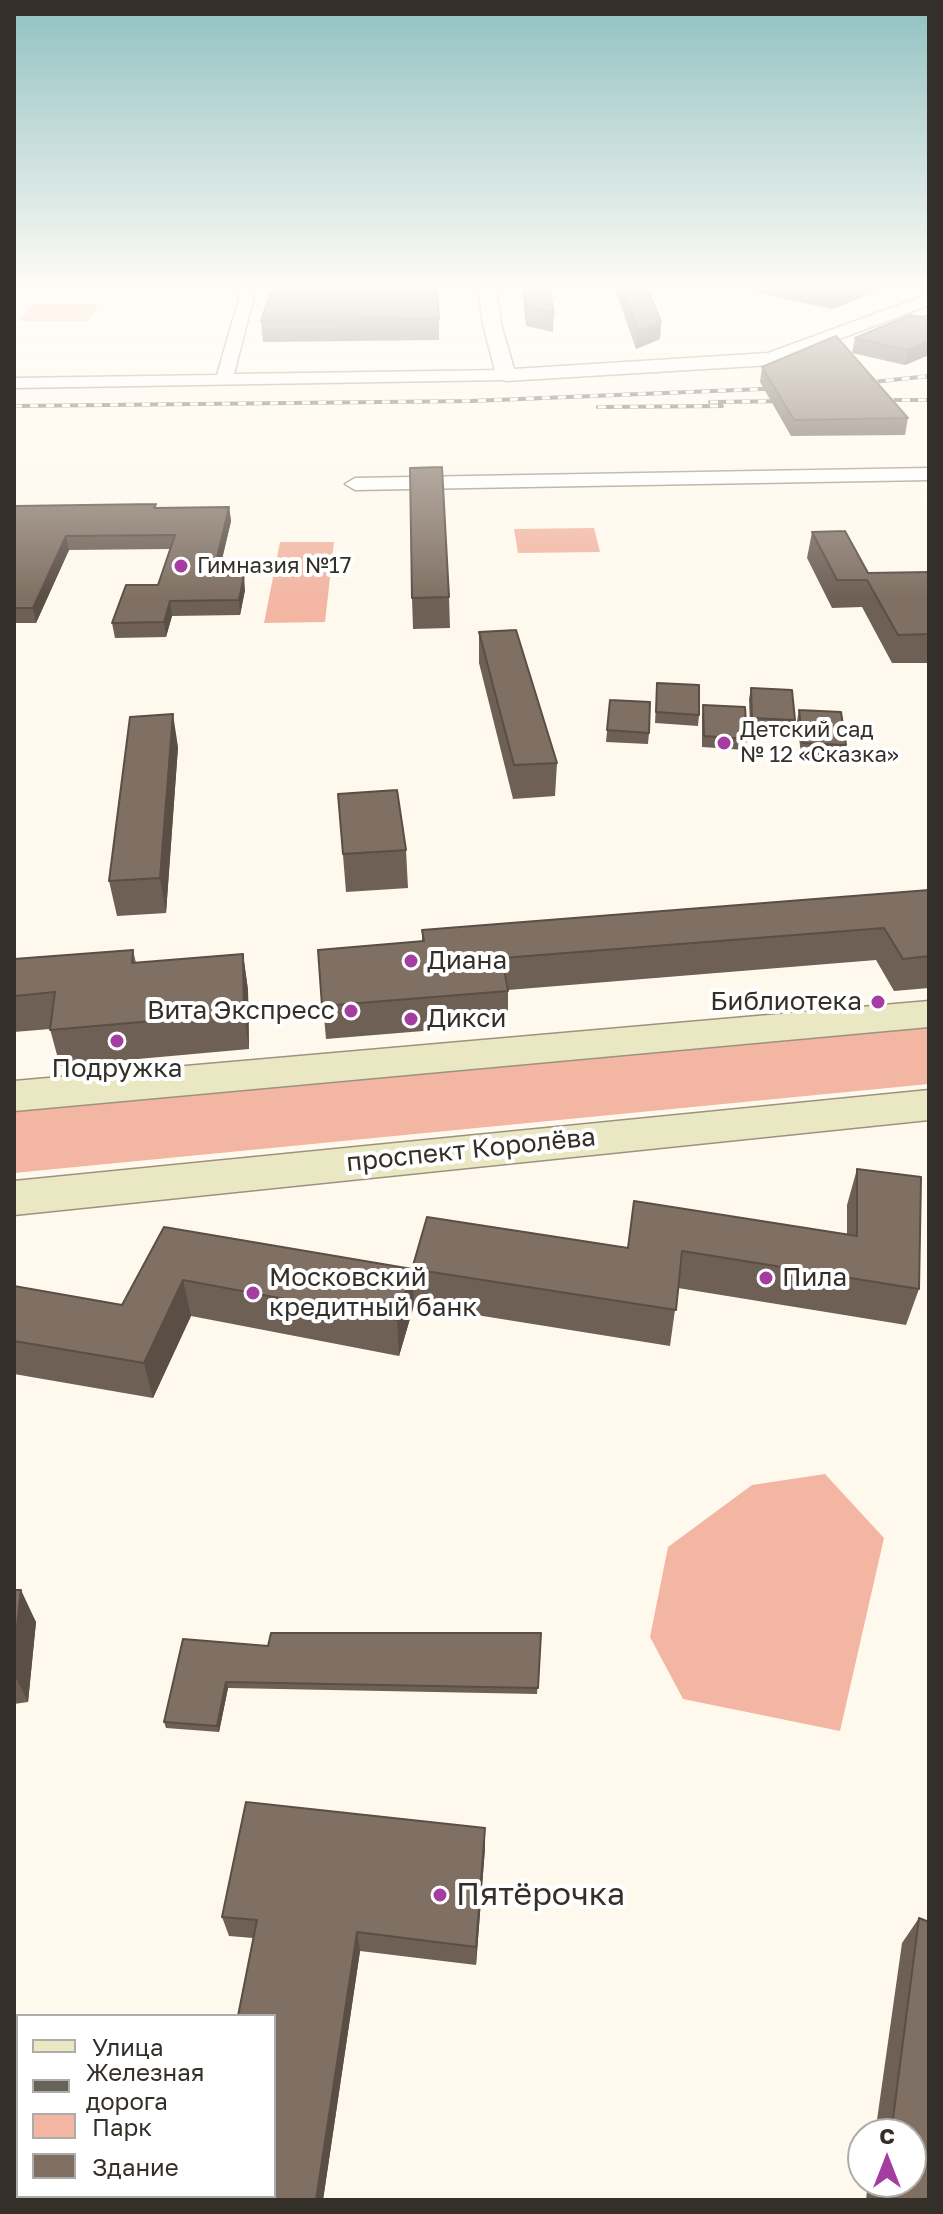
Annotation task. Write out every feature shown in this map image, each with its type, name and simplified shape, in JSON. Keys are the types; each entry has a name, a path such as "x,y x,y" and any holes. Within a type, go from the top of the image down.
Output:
{"main road":[{"path":"14,1096 929,1014"},
{"name":"проспект Королёва","path":"14,1198 929,1105"}],"street":[{"path":"355,484 929,474"}],"green space":[{"path":"594,528 600,552 518,553 514,529"},
{"path":"280,542 334,542 325,622 264,623"},
{"path":"929,1021 929,1084 14,1173 14,1104"},
{"path":"825,1474 884,1538 840,1731 683,1699 650,1637 668,1547 752,1485"}],"building":[{"path":"777,391 885,391 908,418 794,420"},
{"path":"442,467 449,597 412,598 410,468"},
{"path":"156,504 154,508 229,507 213,575 244,575 239,600 170,601 164,622 112,623 126,585 158,585 175,535 66,536 33,608 14,608 14,506"},
{"path":"845,531 868,573 929,572 929,634 898,635 867,580 837,580 812,532"},
{"path":"516,630 557,763 514,765 479,632"},
{"path":"657,683 699,685 699,715 656,712"},
{"path":"751,688 792,690 795,720 752,718"},
{"path":"610,700 650,702 649,733 607,730"},
{"path":"703,705 745,707 747,739 704,736"},
{"path":"799,710 841,712 846,745 803,743"},
{"path":"173,714 160,878 109,881 130,717"},
{"path":"397,790 406,850 343,854 338,794"},
{"path":"929,890 929,956 903,959 884,928 502,958 508,991 322,1006 318,950 424,941 422,930"},
{"path":"133,950 132,963 243,954 244,1013 50,1030 55,992 14,996 14,959"},
{"path":"857,1169 921,1177 919,1289 682,1251 676,1310 412,1269 427,1217 628,1248 634,1201 857,1236"},
{"path":"164,1227 412,1269 397,1320 183,1280 144,1363 14,1341 14,1286 122,1305"},
{"path":"14,1590 21,1590 14,1653"},
{"path":"271,1633 541,1633 538,1688 226,1682 217,1726 164,1722 183,1639 268,1646"},
{"path":"246,1802 485,1828 476,1947 357,1932 316,2200 201,2200 276,2198 276,2014 238,2014 257,1920 222,1917"},
{"path":"919,1918 929,1922 929,2200 882,2200 927,2198 927,2118 893,2118"}],"railway":[{"path":"14,406 471,401 706,391"},
{"path":"870,400 929,400"},
{"path":"710,402 794,401"},
{"path":"598,407 722,406"}],"place":[{"name":"Гимназия №17","path":"181,566"},
{"name":"Детский сад № 12 «Сказка»","path":"724,743"},
{"name":"Диана","path":"411,961"},
{"name":"Библиотека","path":"878,1002"},
{"name":"Вита Экспресс","path":"351,1011"},
{"name":"Дикси","path":"411,1019"},
{"name":"Подружка","path":"117,1041"},
{"name":"Пила","path":"766,1278"},
{"name":"Московский кредитный банк","path":"253,1293"},
{"name":"Пятёрочка","path":"440,1895"}]}
